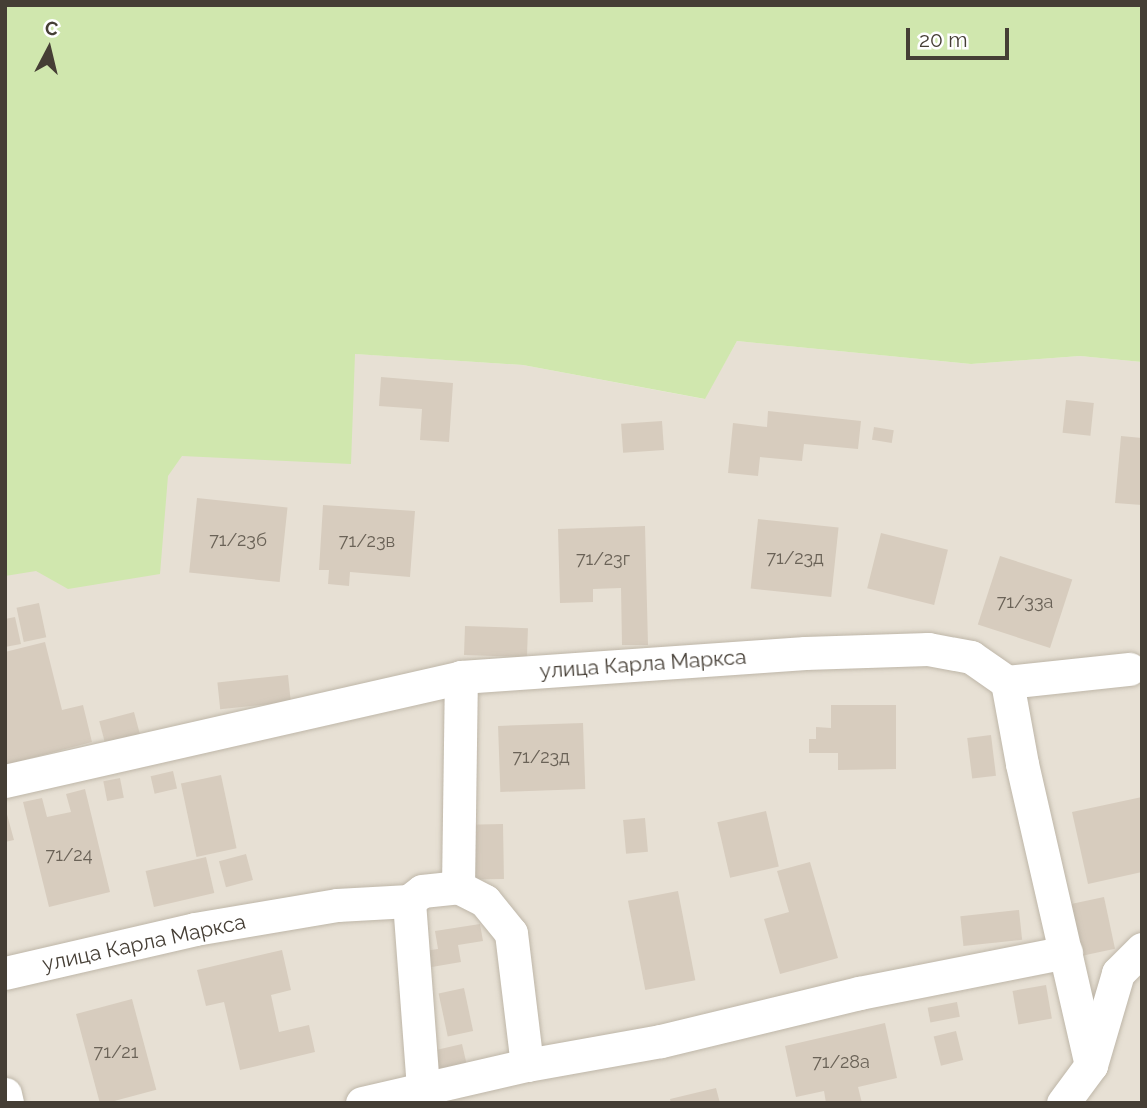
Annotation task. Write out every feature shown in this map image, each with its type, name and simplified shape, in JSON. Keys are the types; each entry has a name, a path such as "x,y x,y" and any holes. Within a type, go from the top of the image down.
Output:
{"street":[{"name":"улица Карла Маркса","path":"5,781 461,677 805,653 928,649 971,657 1007,682"},
{"path":"1091,1065 1022,764 1007,682 1129,669"},
{"path":"461,677 458,887 485,901 511,933 527,1065"},
{"name":"улица Карла Маркса","path":"5,973 195,929 337,905 409,901 422,891 458,887"},
{"path":"409,901 393,1097 527,1065 661,1041 859,993 1066,952"},
{"path":"1063,1103 1091,1065 1118,973 1142,949"},
{"path":"5,1094 7,1103"}],"shaded area":[{"path":"737,341 971,364 1080,356 1142,362 1142,1103 5,1103 5,387 311,351 523,365 704,399"}],"green space":[{"path":"5,5 1142,5 1142,362 1080,356 971,364 737,341 705,399 523,365 355,354 351,464 182,456 168,476 160,574 68,589 36,571 5,576"}],"building":[{"path":"381,377 453,383 449,442 420,440 422,409 379,406"},
{"path":"1066,400 1094,403 1090,436 1063,433"},
{"path":"768,411 861,421 858,449 804,444 802,461 760,457 758,476 728,473 733,423 767,427"},
{"path":"662,421 664,450 623,453 621,424"},
{"path":"874,427 894,430 892,443 872,440"},
{"path":"1121,436 1142,438 1142,505 1115,503"},
{"path":"197,498 288,508 280,582 189,573"},
{"path":"323,505 415,511 410,577 350,572 349,586 328,584 329,570 319,570"},
{"path":"758,519 839,527 831,597 751,589"},
{"path":"645,526 648,645 622,645 621,588 593,589 593,602 560,603 558,529"},
{"path":"881,533 948,550 934,605 867,588"},
{"path":"1000,556 1072,579 1050,648 978,624"},
{"path":"39,603 46,637 24,642 17,608"},
{"path":"15,617 21,644 5,647 5,619"},
{"path":"465,626 528,628 527,657 464,655"},
{"path":"45,642 62,710 83,705 92,742 5,765 5,652"},
{"path":"288,675 291,702 220,709 217,682"},
{"path":"831,705 896,705 896,769 838,770 838,753 809,753 809,739 816,739 816,727 831,728"},
{"path":"134,712 142,741 107,750 99,721"},
{"path":"583,723 585,789 500,792 498,726"},
{"path":"991,735 996,776 972,779 967,738"},
{"path":"173,771 177,789 155,794 151,776"},
{"path":"221,775 237,848 196,857 181,784"},
{"path":"120,778 124,798 107,801 103,781"},
{"path":"85,789 110,892 49,907 23,802 42,798 47,817 71,812 66,794"},
{"path":"1142,797 1142,872 1088,884 1072,812"},
{"path":"5,807 14,840 5,842"},
{"path":"766,811 779,867 730,878 717,822"},
{"path":"645,818 648,852 626,854 623,820"},
{"path":"503,824 504,879 468,880 467,825"},
{"path":"246,854 253,880 226,887 219,861"},
{"path":"206,857 214,893 154,907 146,871"},
{"path":"810,862 838,958 780,974 764,919 789,912 777,871"},
{"path":"678,891 695,980 645,990 628,901"},
{"path":"1104,897 1115,949 1080,956 1069,904"},
{"path":"1019,910 1022,940 963,946 960,916"},
{"path":"480,924 483,941 458,945 461,962 426,968 424,951 438,949 435,931"},
{"path":"282,950 291,990 271,995 279,1032 309,1025 315,1052 240,1070 224,1002 206,1006 197,970"},
{"path":"1046,985 1052,1018 1018,1024 1013,991"},
{"path":"464,988 473,1031 448,1036 439,993"},
{"path":"132,999 156,1090 100,1103 76,1014"},
{"path":"957,1002 960,1017 930,1022 928,1008"},
{"path":"885,1023 897,1078 858,1087 862,1103 826,1103 824,1091 796,1097 785,1046"},
{"path":"956,1031 963,1060 941,1066 934,1037"},
{"path":"462,1044 468,1069 437,1077 431,1051"},
{"path":"716,1088 720,1103 671,1103 670,1099"}]}
